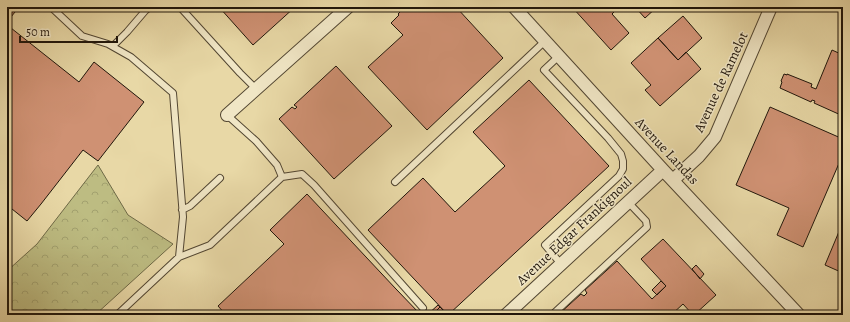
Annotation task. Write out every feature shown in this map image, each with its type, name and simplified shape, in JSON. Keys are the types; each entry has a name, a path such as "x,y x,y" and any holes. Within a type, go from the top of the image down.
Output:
{"street":[{"path":"227,115 348,7"},
{"name":"Avenue Landas","path":"514,7 798,315"},
{"name":"Avenue de Ramelot","path":"673,180 699,156 715,137 771,7"},
{"name":"Avenue Edgar Frankignoul","path":"506,315 663,170"}],"lane":[{"path":"51,7 82,36 113,46 131,57 173,93 182,210 179,257"},
{"path":"113,46 150,7"},
{"path":"180,7 256,89"},
{"path":"395,182 546,41"},
{"path":"559,56 544,70 608,138 621,154 623,160 623,169 619,176 545,245 561,264"},
{"path":"227,115 256,141 277,165 282,177"},
{"path":"117,315 179,257 210,244 282,177 302,174 314,185 422,308"},
{"path":"182,210 190,206 220,178"},
{"path":"552,315 647,228 646,221 628,202"}],"green space":[{"path":"98,165 128,215 173,244 95,315 7,315 7,271 37,244"}],"building":[{"path":"7,7 19,7 7,22"},
{"path":"219,7 295,7 253,45"},
{"path":"408,7 424,7 428,11 433,7 456,7 503,58 427,130 368,67 403,35 391,23 403,9 404,11"},
{"path":"572,7 619,7 612,14 629,33 611,50"},
{"path":"635,7 657,7 645,18"},
{"path":"683,16 702,38 678,60 658,38"},
{"path":"7,25 11,28 7,33"},
{"path":"11,28 79,82 94,62 144,102 98,161 83,150 27,221 7,205 7,33"},
{"path":"658,38 678,60 686,52 701,69 660,106 645,90 651,85 631,63"},
{"path":"832,50 843,55 843,116 814,103 815,101 812,100 811,102 780,88 784,74 787,74 812,84 811,87 816,89"},
{"path":"336,66 392,126 334,179 279,119 292,107 295,109 297,107 294,105"},
{"path":"529,80 609,166 448,315 368,230 423,178 455,212 505,166 473,132"},
{"path":"770,107 843,139 843,154 803,247 777,235 789,208 736,185"},
{"path":"307,194 421,315 226,315 218,306 284,244 270,230"},
{"path":"843,222 843,273 825,265"},
{"path":"663,239 716,295 694,315 683,304 671,315 558,315 581,294 584,296 587,293 585,290 617,261 652,299 666,286 641,259"},
{"path":"696,265 704,274 700,279 692,269"},
{"path":"661,281 666,286 657,295 652,290"},
{"path":"438,305 440,307 432,315 427,315"},
{"path":"440,307 448,315 432,315"}]}
